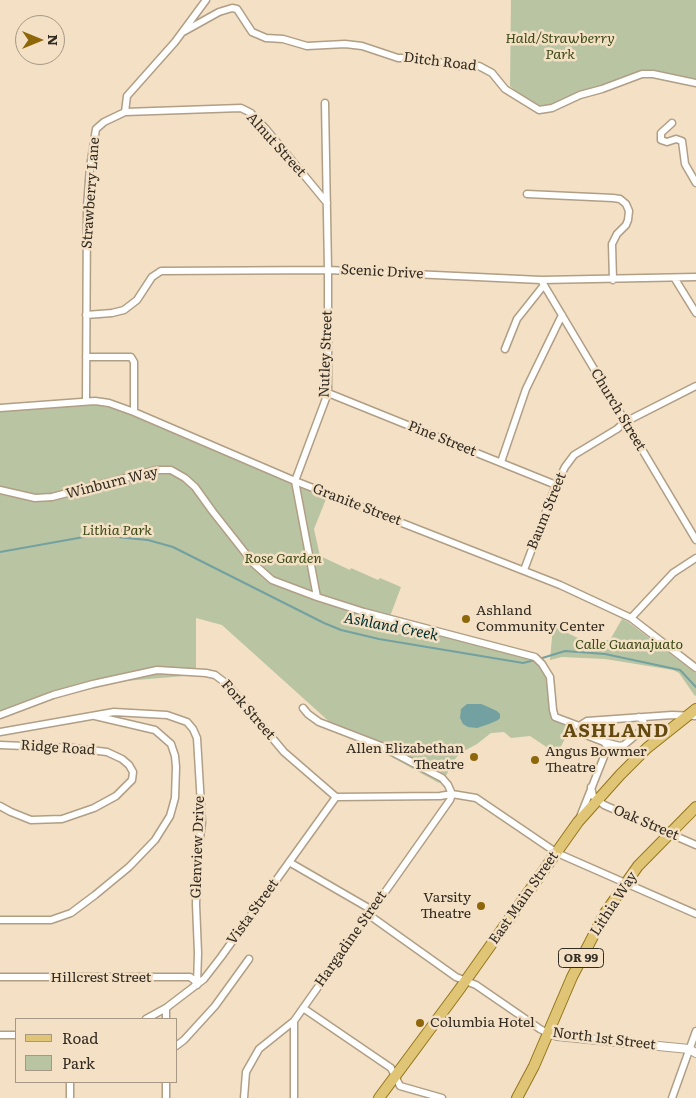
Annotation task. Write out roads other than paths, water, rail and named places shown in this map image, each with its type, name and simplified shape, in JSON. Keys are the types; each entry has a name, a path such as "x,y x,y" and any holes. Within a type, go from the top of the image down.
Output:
{"main road":[{"name":"East Main Street","path":"379,1098 466,980 578,822 647,748 693,713"},
{"name":"Lithia Way","path":"517,1098 534,1066 585,950 605,913 638,866 696,808"}],"street":[{"path":"125,112 128,96 183,32 206,0"},
{"name":"Ditch Road","path":"183,32 219,12 232,8 237,9 252,32 266,38 283,39 307,46 345,44 362,46 398,58 417,58 440,63 485,68 492,73 505,89 539,110 552,108 580,94 602,89 642,74 653,74 696,83"},
{"name":"Nutley Street","path":"295,481 328,393 325,102"},
{"name":"Alnut Street","path":"125,112 232,108 247,110 266,129 327,203"},
{"name":"Strawberry Lane","path":"86,401 87,207 94,135 96,129 104,122 125,112"},
{"path":"672,124 661,133 661,140 668,142 676,139 682,141 685,164 696,183"},
{"path":"528,194 613,198 624,202 628,207 629,215 626,225 617,234 612,244 613,280"},
{"name":"Scenic Drive","path":"86,315 124,310 137,300 152,277 161,271 328,270 543,282 696,277"},
{"path":"676,279 696,313"},
{"path":"506,349 517,319 543,282"},
{"name":"Church Street","path":"543,282 696,540"},
{"path":"501,462 526,389 562,315"},
{"path":"86,357 131,357 134,362 134,412"},
{"name":"Baum Street","path":"524,570 556,485 565,467 574,455 617,429 625,422 696,386"},
{"name":"Pine Street","path":"328,393 556,485"},
{"name":"Granite Street","path":"0,408 86,401 109,403 134,412 295,481 560,585 631,618 696,668"},
{"name":"Winburn Way","path":"0,490 35,498 52,497 156,470 171,470 186,478 196,487 222,524 267,577 317,598 372,615 533,656 540,661 550,677 555,717 579,726 586,735 604,742"},
{"path":"295,481 317,598"},
{"path":"631,618 673,573 696,558"},
{"name":"Fork Street","path":"0,714 53,695 157,670 206,672 215,675 238,694 284,752 336,797"},
{"path":"303,708 319,722 382,746 442,778 452,794"},
{"name":"Glenview Drive","path":"0,732 114,712 167,715 187,722 193,729 197,738 202,822 197,862 198,985"},
{"path":"579,726 587,721 693,713"},
{"path":"0,920 51,920 71,913 129,867 155,840 170,816 175,798 176,767 174,750 167,739 155,730 93,715"},
{"path":"604,742 620,746 624,745 643,729 643,720 639,717"},
{"path":"578,822 607,749 604,742"},
{"name":"Ridge Road","path":"0,744 107,752 122,759 133,772 132,780 116,796 94,808 68,818 52,821 31,820 0,806"},
{"path":"592,785 591,792 597,800"},
{"path":"336,797 440,796 452,794 476,798 557,853 696,914"},
{"name":"Hargadine Street","path":"244,1098 246,1072 259,1049 294,1021 450,800 452,794"},
{"name":"Vista Street","path":"148,1018 166,1008 198,985 222,957 336,797"},
{"name":"Oak Street","path":"597,800 604,805 696,845"},
{"name":"North 1st Street","path":"289,862 370,912 456,976 476,984 548,1033 557,1036 692,1051"},
{"path":"178,1044 214,1006 249,959"},
{"name":"Hillcrest Street","path":"0,978 190,977 198,985"},
{"path":"166,1008 166,1018"},
{"path":"303,1008 391,1068 400,1086 442,1098"},
{"path":"294,1021 294,1098"},
{"path":"672,1098 692,1051 696,1031"},
{"path":"0,1035 15,1035"},
{"path":"70,1083 70,1098"},
{"path":"166,1083 166,1098"}],"water":[{"path":"467,704 486,706 497,711 500,714 500,718 477,728 468,727 463,724 460,718 461,709"}],"waterway":[{"name":"Ashland Creek","path":"0,552 95,535 148,540 173,547 341,630 379,639 523,663 535,660"},
{"name":"Ashland Creek","path":"539,659 565,651 605,654 680,670 696,687"}],"place":[{"name":"Ashland Community Center","path":"466,619"},
{"name":"Allen Elizabethan Theatre","path":"474,757"},
{"name":"Angus Bowmer Theatre","path":"535,760"},
{"name":"Varsity Theatre","path":"481,906"},
{"name":"Columbia Hotel","path":"420,1023"}],"district":[{"name":"ASHLAND","path":"616,731"}],"park label":[{"name":"Hald/Strawberry Park","path":"560,48"},
{"name":"Lithia Park","path":"117,531"},
{"name":"Rose Garden","path":"283,559"},
{"name":"Calle Guanajuato","path":"629,645"}]}
